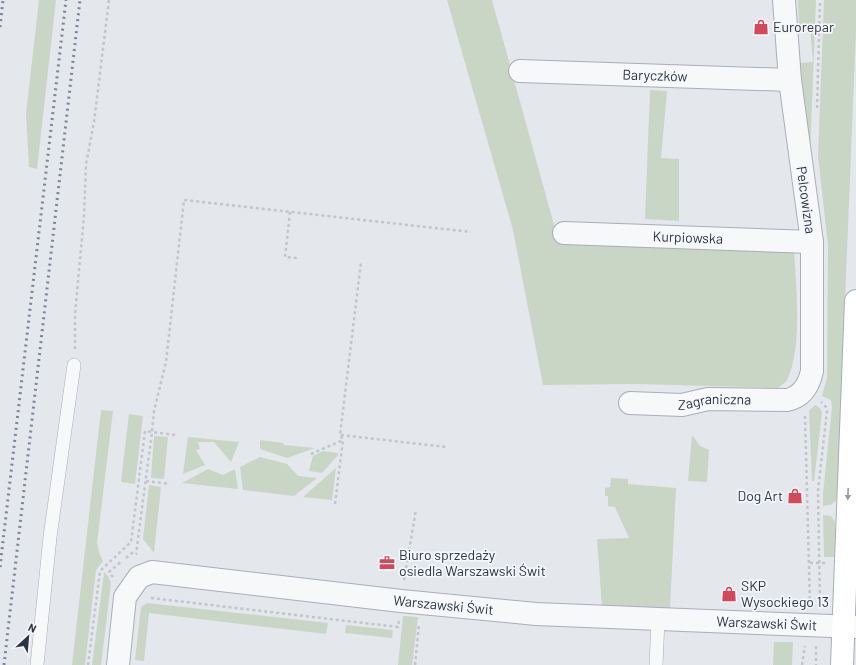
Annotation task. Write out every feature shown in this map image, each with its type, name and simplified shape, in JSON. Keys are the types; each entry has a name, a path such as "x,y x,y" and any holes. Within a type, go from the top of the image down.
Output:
{"main road":[{"path":"842,665 852,625 856,301"}],"street":[{"name":"Pelcowizna","path":"784,0 790,80 812,242 812,370 809,380 800,394"},
{"name":"Baryczków","path":"520,71 790,80"},
{"name":"Kurpiowska","path":"564,233 812,242"},
{"name":"Zagraniczna","path":"630,403 682,405 708,399 787,400 800,394"},
{"name":"Warszawski Świt","path":"118,665 126,597 139,577 152,572 528,614 658,620 852,625"}],"lane":[{"path":"37,665 50,537 74,365"},
{"path":"656,665 658,620"}],"path":[{"path":"74,365 75,314 84,216 86,164 94,122 109,0"},
{"path":"136,554 154,411 166,362 184,200 471,232"},
{"path":"290,212 285,257 297,258"},
{"path":"335,504 343,440 340,435 361,262"},
{"path":"800,394 824,403 827,411 818,490 820,609"},
{"path":"88,665 98,575 103,567 131,542 145,431 175,435"},
{"path":"340,435 446,447"},
{"path":"311,454 343,440"},
{"path":"146,481 170,484"},
{"path":"404,585 416,510"},
{"path":"146,598 398,627 399,620"},
{"path":"415,665 419,622"},
{"path":"802,665 805,640"},
{"path":"816,641 816,665"}],"green space":[{"path":"39,0 56,0 37,169 29,167 26,114"},
{"path":"447,0 492,0 559,243 794,249 797,298 797,334 792,366 785,382 778,388 637,384 543,385 513,230"},
{"path":"798,0 816,0 810,157 799,63 813,62 810,27 799,28"},
{"path":"824,0 856,0 856,30 837,498 830,505 823,506 832,407 831,400 822,396 827,378 828,245 818,156"},
{"path":"650,90 667,91 661,158 679,159 679,221 645,219"},
{"path":"815,405 820,408 822,413 814,481 812,481 809,411"},
{"path":"101,410 113,411 97,543 103,561 96,570 85,665 72,665"},
{"path":"129,414 143,416 135,484 121,482"},
{"path":"692,435 700,446 709,450 707,482 688,481"},
{"path":"154,436 168,437 164,479 151,478"},
{"path":"188,437 239,442 231,462 214,442 198,442 200,449 196,450 205,465 183,474"},
{"path":"260,440 283,443 284,445 315,448 287,458 260,449"},
{"path":"323,451 338,453 338,455 322,473 309,471 313,456"},
{"path":"260,457 287,464 298,476 317,478 294,496 243,490 240,467"},
{"path":"336,468 332,500 303,497"},
{"path":"208,469 223,475 235,469 238,489 182,483"},
{"path":"611,478 628,479 628,484 676,488 670,609 602,607 597,539 629,538 615,507 608,506 608,496 605,496 605,488 610,487"},
{"path":"149,485 161,487 154,553 143,539"},
{"path":"823,515 831,516 835,522 835,557 824,557"},
{"path":"104,572 108,576 111,583 101,665 92,665"},
{"path":"147,603 328,623 326,634 149,613 144,661 135,660 141,607"},
{"path":"403,616 418,617 412,665 398,665"},
{"path":"346,625 393,630 392,638 345,633"},
{"path":"774,642 793,642 792,665 773,665"}],"railway":[{"path":"0,27 3,0"},
{"path":"0,567 66,0"},
{"path":"4,665 80,0"}],"place":[{"name":"Eurorepar","path":"761,27"},
{"name":"Dog Art","path":"795,496"},
{"name":"Biuro sprzedaży osiedla Warszawski Świt","path":"387,563"},
{"name":"SKP Wysockiego 13","path":"729,594"}]}
